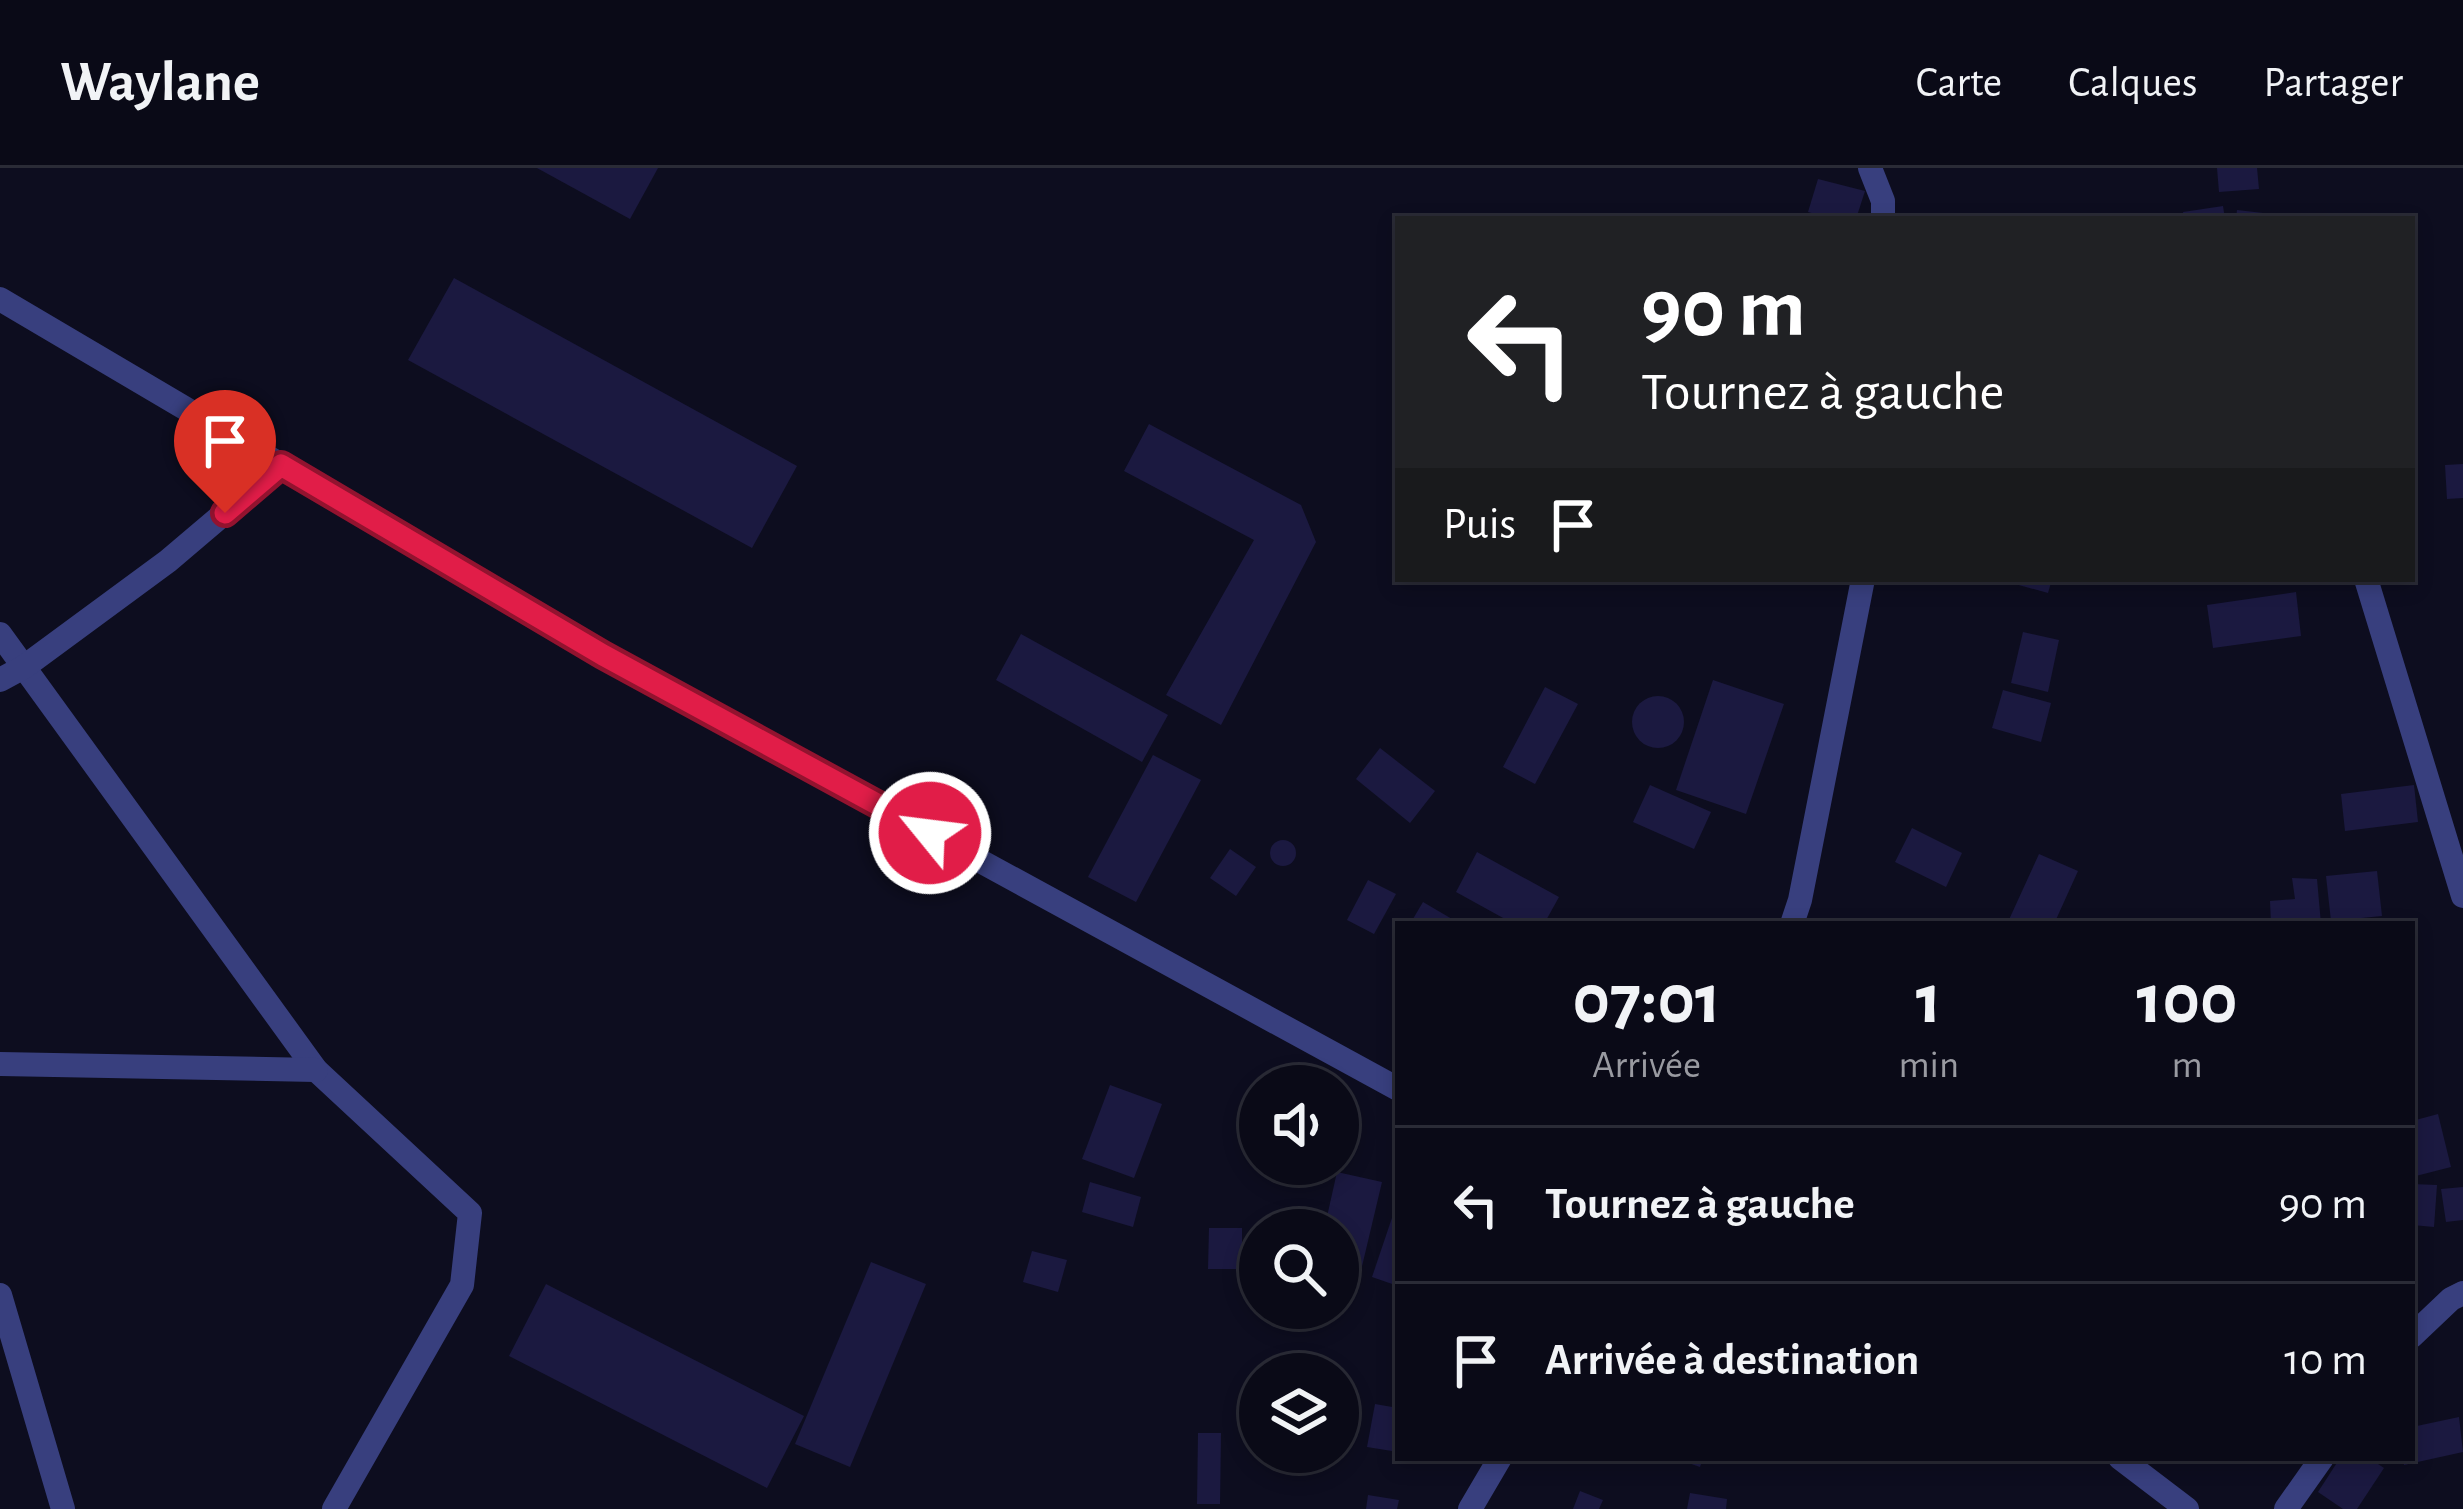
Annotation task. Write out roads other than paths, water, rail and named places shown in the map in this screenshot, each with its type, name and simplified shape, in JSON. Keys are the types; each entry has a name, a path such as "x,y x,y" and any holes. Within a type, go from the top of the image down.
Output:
{"street":[{"path":"1870,168 1883,202 1883,216"},
{"path":"0,299 603,655 1395,1087"},
{"path":"0,680 169,561 281,465"},
{"path":"1793,921 1862,582"},
{"path":"2367,582 2463,896"},
{"path":"0,634 316,1070 470,1213 462,1285 334,1509"},
{"path":"0,1064 316,1070"},
{"path":"2415,1333 2463,1292"},
{"path":"0,1295 63,1509"},
{"path":"1470,1509 1498,1461"},
{"path":"2124,1461 2187,1509"},
{"path":"2286,1509 2320,1461"}]}
